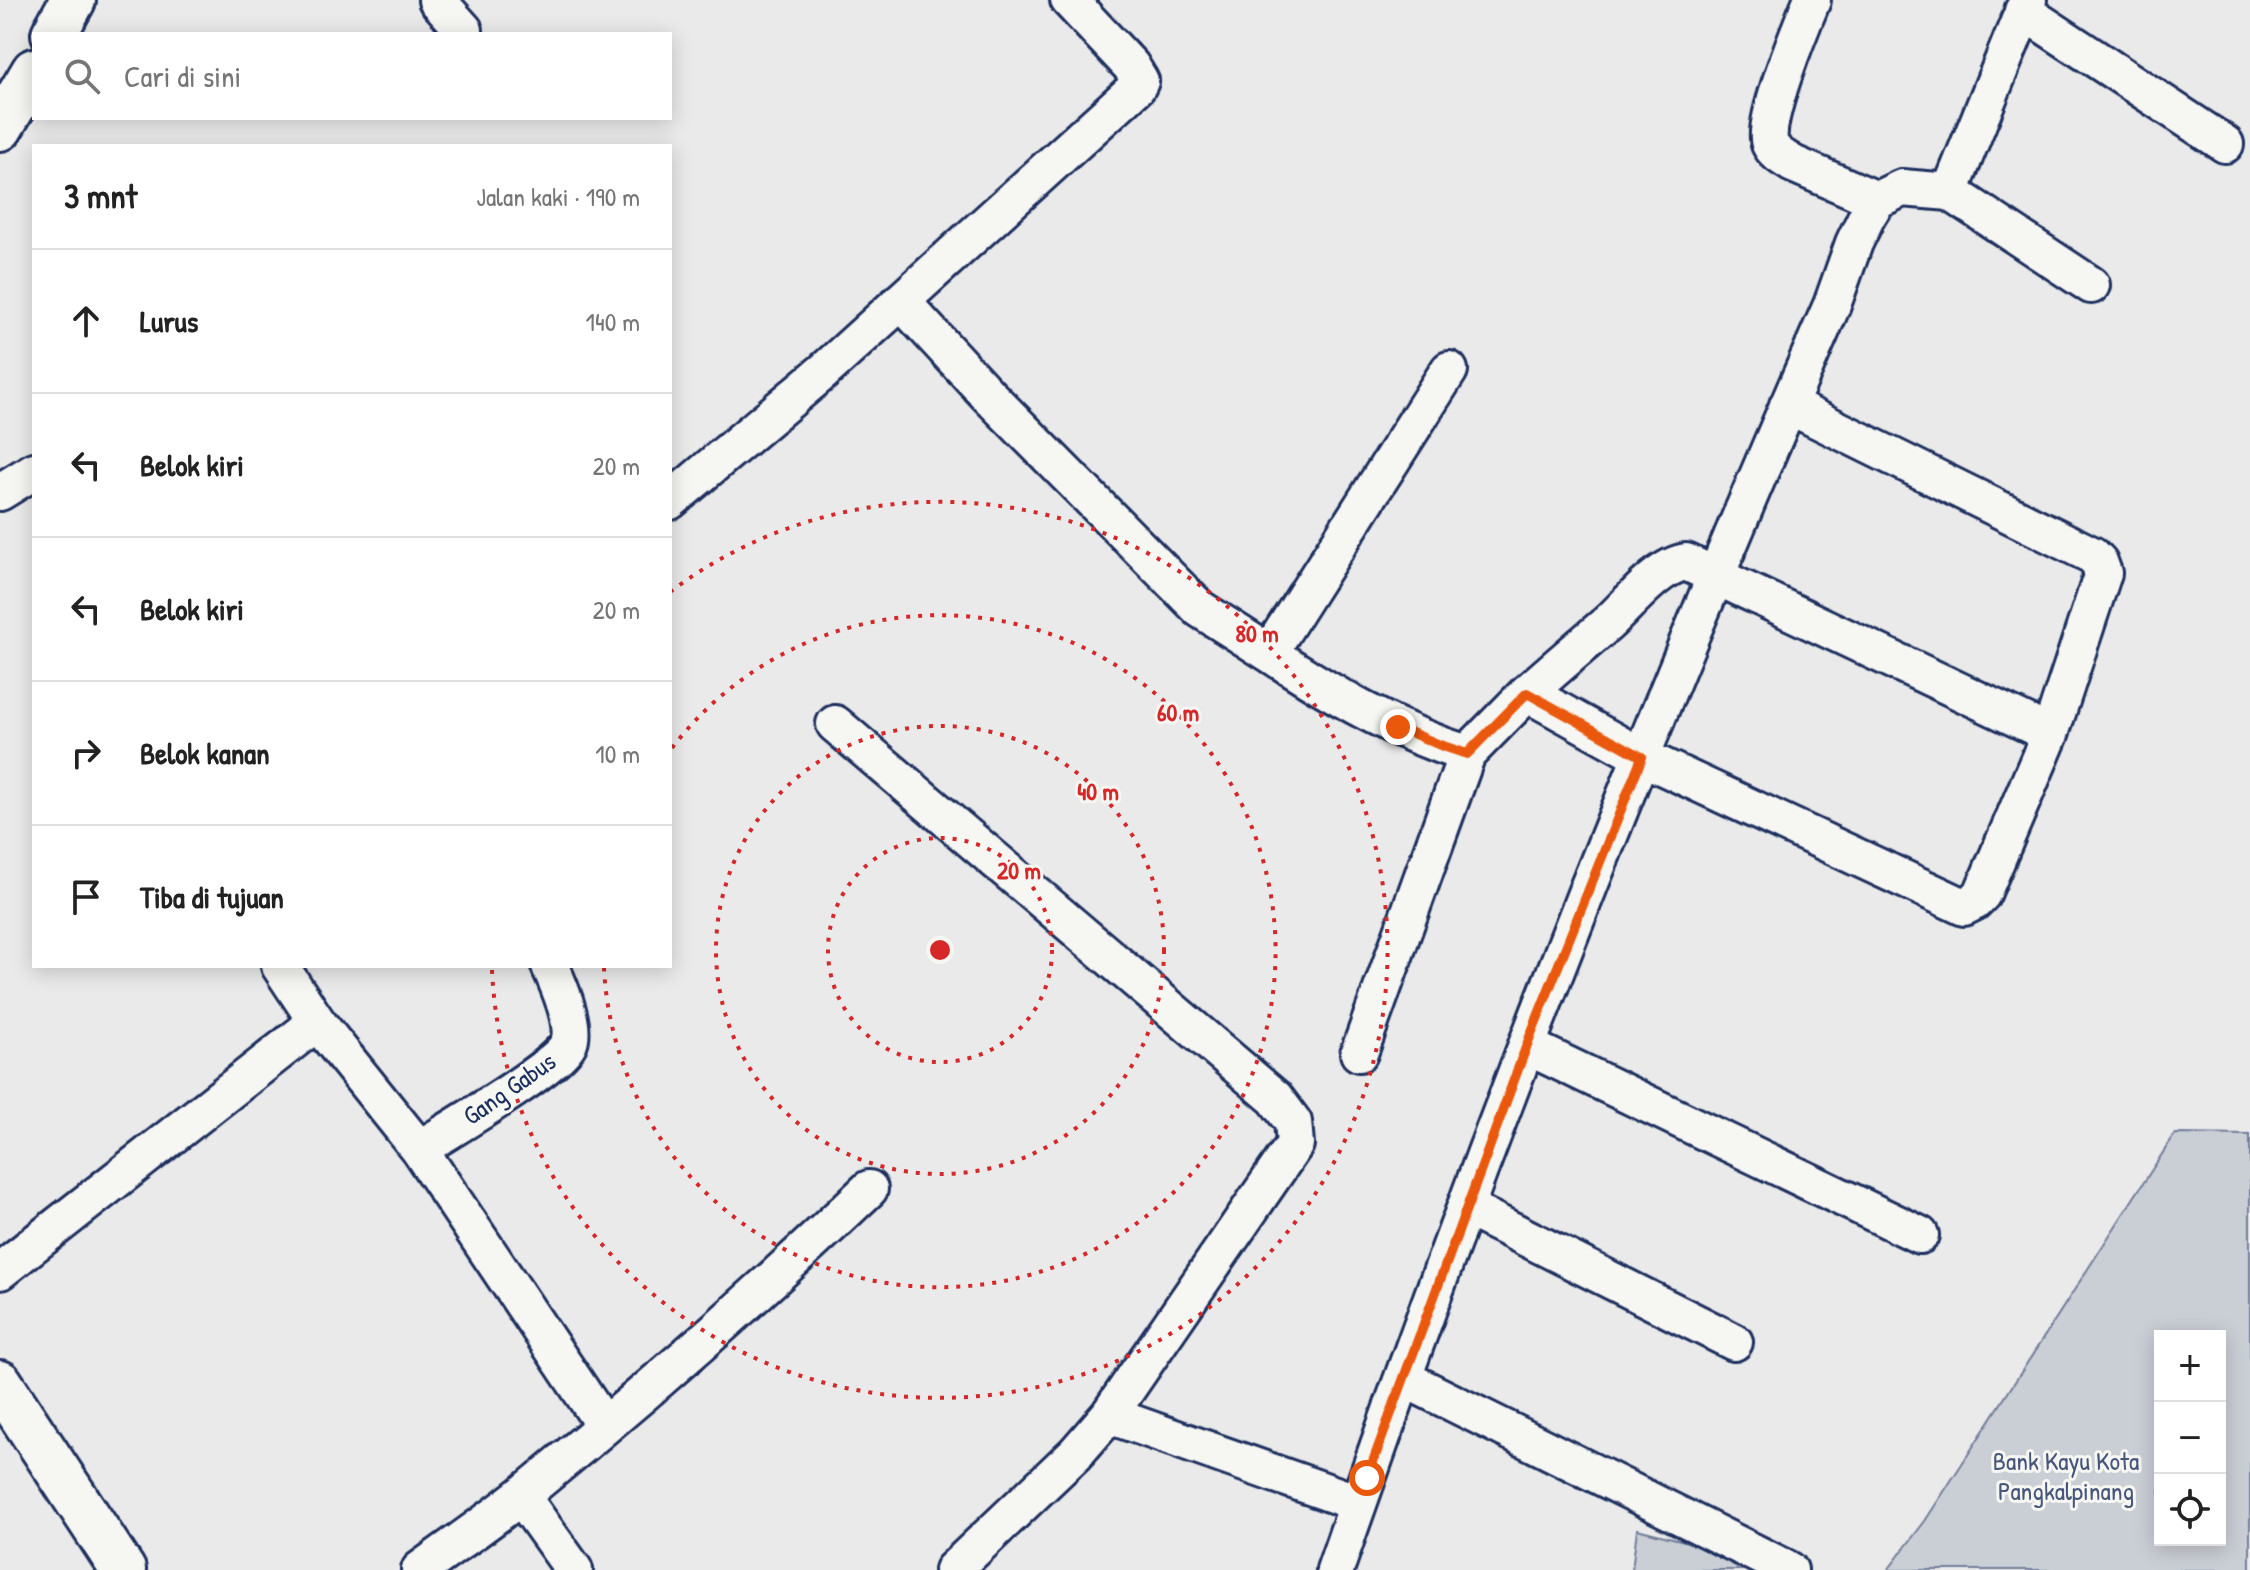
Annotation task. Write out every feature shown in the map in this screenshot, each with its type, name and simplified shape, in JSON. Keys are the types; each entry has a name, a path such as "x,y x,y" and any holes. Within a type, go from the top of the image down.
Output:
{"main road":[{"path":"55,32 73,0"},
{"path":"0,128 32,74"},
{"path":"0,1383 123,1570"}],"street":[{"path":"437,0 464,30"},
{"path":"672,499 823,372 1137,87 1140,81 1131,66 1069,0"},
{"path":"1812,0 1768,126 1769,143 1780,156 1793,164 1877,200"},
{"path":"1950,192 2026,6 2225,144"},
{"path":"1335,1570 1527,1046 1642,757 1832,305 1854,243 1877,200 1902,188 1950,192 2091,285"},
{"path":"901,301 998,406 1200,609 1377,718 1467,754"},
{"path":"1269,653 1449,370"},
{"path":"1527,693 1642,757 1964,907 1982,894 2050,734 2103,573 2099,562 2092,555 1788,405"},
{"path":"0,492 32,472"},
{"path":"1359,1053 1467,754 1527,693 1671,567 1686,562 2050,734"},
{"path":"835,724 1275,1098 1293,1122 1295,1144 1109,1415 1076,1453 953,1570"},
{"path":"281,968 317,1022 419,1149 604,1425"},
{"name":"Gang Gabus","path":"419,1149 540,1071 569,1045 572,1031 551,968"},
{"path":"0,1271 317,1022"},
{"path":"1527,1046 1920,1235"},
{"path":"420,1570 521,1496 767,1286 869,1189"},
{"path":"1467,1208 1734,1342"},
{"path":"1403,1378 1789,1570"},
{"path":"1109,1415 1358,1503"},
{"path":"521,1496 574,1570"}],"green space":[{"name":"Bank Kayu Kota Pangkalpinang","path":"2175,1134 2250,1135 2250,1570 1888,1570 1925,1521"},
{"path":"1637,1529 1798,1570 1632,1570"}],"route":[{"path":"1367,1478 1531,1034 1642,757 1527,693 1467,754 1398,727"}]}
